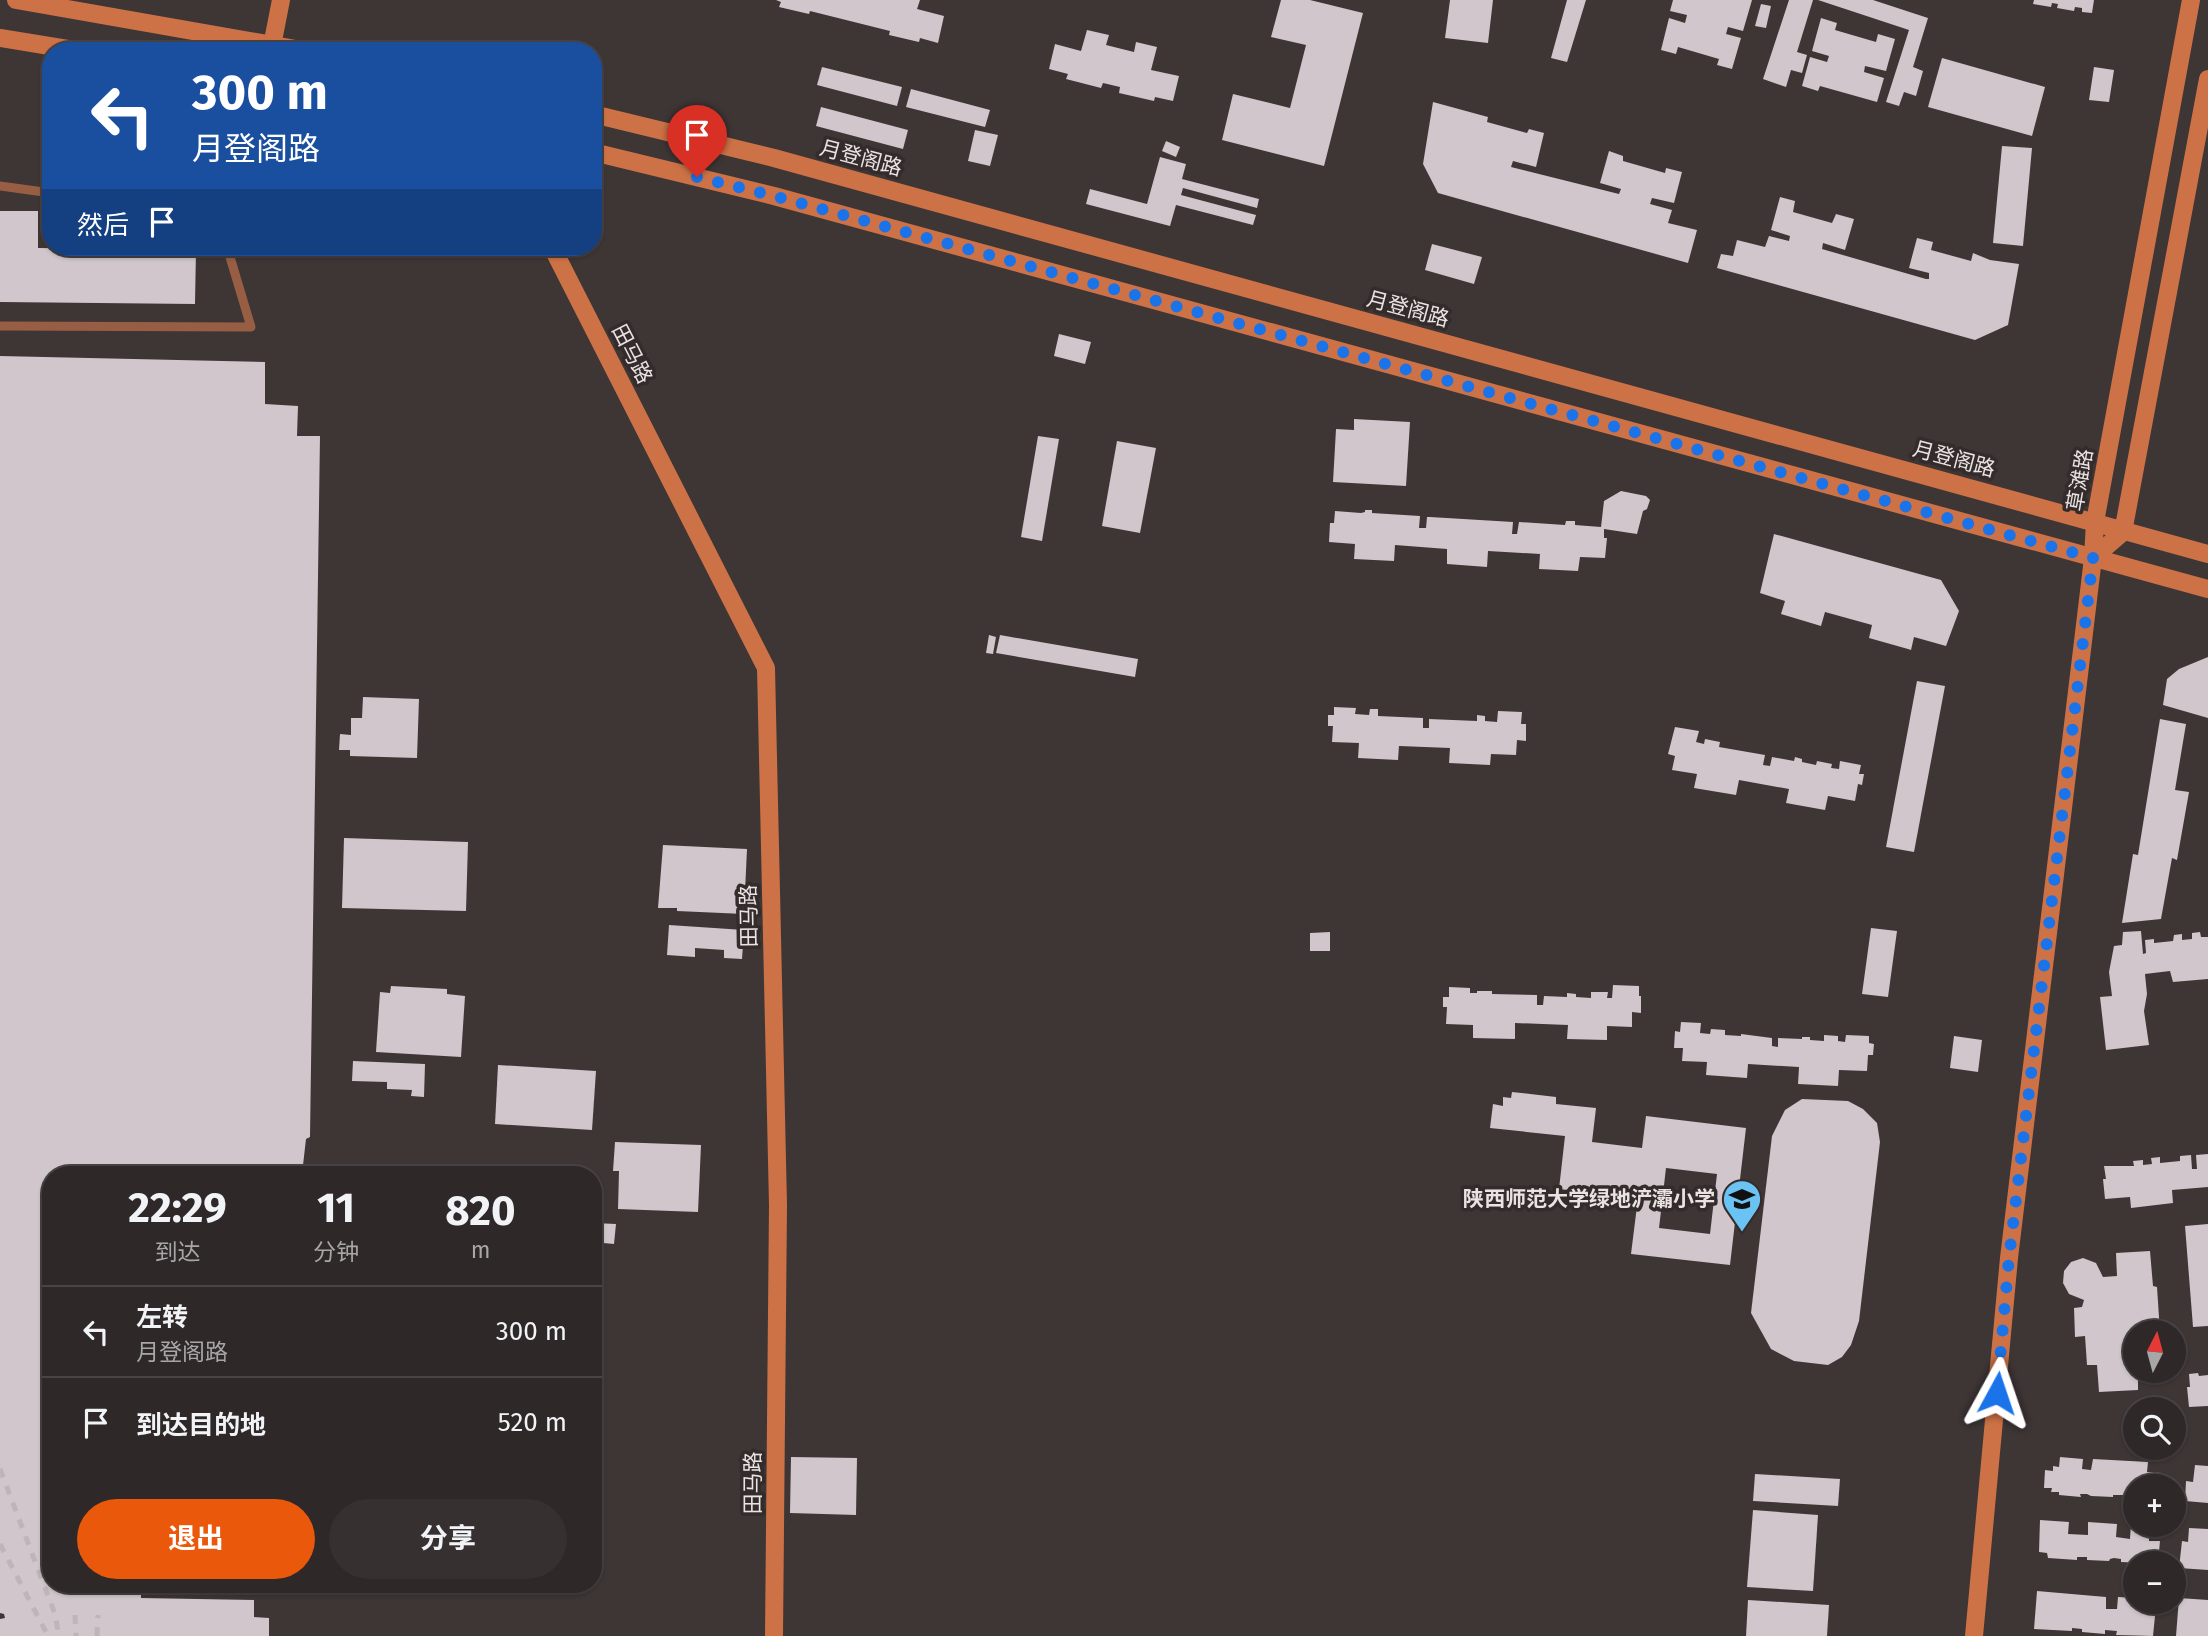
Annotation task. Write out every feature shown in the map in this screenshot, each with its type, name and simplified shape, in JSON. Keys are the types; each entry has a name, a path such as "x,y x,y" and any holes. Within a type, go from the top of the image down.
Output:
{"main road":[{"path":"16,0 245,42"},
{"path":"273,42 281,0"},
{"name":"草滩路","path":"1974,1636 2009,1258 2093,558 2095,522 2190,0"},
{"path":"0,38 42,45"},
{"path":"2093,558 2123,532 2208,79"},
{"name":"月登阁路","path":"602,116 774,158 2208,554"},
{"path":"602,154 774,196 2208,589"},
{"name":"田马路","path":"557,256 766,668 778,1205 775,1636"}],"lane":[{"path":"0,187 42,192"},
{"path":"0,326 251,327 230,256"}],"building":[{"path":"776,0 920,0 917,9 944,16 938,43 920,38 919,42 889,35 890,31 810,11 809,14 779,7 781,2"},
{"path":"1281,0 1310,0 1363,13 1324,166 1222,140 1233,94 1290,108 1306,45 1271,37"},
{"path":"1450,0 1493,0 1488,43 1445,38"},
{"path":"1567,0 1586,0 1567,62 1551,58"},
{"path":"1673,0 1752,0 1743,31 1728,27 1726,34 1741,38 1732,69 1717,65 1719,59 1678,47 1676,54 1661,50 1669,18 1685,23 1687,15 1670,11"},
{"path":"1789,0 1813,0 1797,52 1807,55 1802,73 1791,70 1786,87 1763,79"},
{"path":"1818,0 1873,0 1928,18 1913,67 1923,71 1916,96 1904,92 1899,106 1886,102 1909,30"},
{"path":"2034,0 2094,0 2092,13 2082,12 2082,8 2075,7 2074,11 2057,8 2058,4 2052,3 2051,7 2033,4"},
{"path":"1761,4 1771,6 1766,28 1755,26"},
{"path":"1821,18 1837,23 1835,30 1876,42 1878,34 1895,39 1886,71 1865,66 1864,72 1884,78 1877,102 1820,86 1818,91 1802,86 1810,57 1827,62 1829,56 1812,51"},
{"path":"1087,30 1109,35 1106,45 1134,52 1136,42 1157,47 1151,70 1179,76 1173,101 1155,97 1154,101 1119,93 1120,87 1103,83 1101,88 1066,79 1068,74 1049,69 1055,44 1081,51"},
{"path":"1942,58 2045,87 2032,136 1928,107"},
{"path":"822,67 902,87 897,106 817,85"},
{"path":"2094,67 2114,70 2109,102 2089,100"},
{"path":"911,89 990,110 985,127 906,107"},
{"path":"1433,102 1488,117 1487,122 1527,133 1529,129 1544,133 1536,167 1513,161 1511,167 1619,194 1621,189 1600,183 1609,151 1623,156 1623,161 1665,173 1666,168 1682,172 1674,203 1652,198 1650,204 1672,210 1668,223 1697,230 1688,263 1438,193 1423,164"},
{"path":"821,107 908,130 903,149 816,126"},
{"path":"975,130 998,135 990,166 968,161"},
{"path":"1166,141 1180,147 1176,157 1162,151"},
{"path":"2002,146 2032,148 2023,246 1993,243"},
{"path":"1160,157 1186,164 1182,179 1259,199 1257,208 1183,188 1181,195 1256,215 1253,225 1176,205 1170,226 1086,204 1090,189 1147,204"},
{"path":"1780,197 1795,201 1793,212 1832,223 1836,214 1854,219 1845,250 1823,243 1822,249 1926,279 1929,279 1929,273 1909,268 1917,238 1933,242 1931,250 1971,261 1973,253 1990,260 2019,264 2008,325 1975,340 1717,268 1721,254 1733,256 1737,240 1765,247 1769,236 1789,241 1790,236 1771,230"},
{"path":"0,211 38,211 38,248 42,248 42,256 196,256 195,304 0,302"},
{"path":"1432,244 1482,257 1474,284 1425,270"},
{"path":"1059,334 1091,342 1085,364 1054,356"},
{"path":"0,356 265,362 265,404 298,406 297,436 320,436 310,1137 306,1139 303,1166 42,1166 42,1593 141,1593 141,1598 254,1600 254,1617 269,1618 269,1636 0,1636 0,1619 5,1618 4,1614 0,1613"},
{"path":"1354,419 1410,422 1406,486 1333,482 1336,429 1354,430"},
{"path":"1038,436 1059,439 1042,541 1021,537"},
{"path":"1117,441 1156,448 1140,533 1102,526"},
{"path":"1621,491 1646,496 1650,500 1647,509 1643,511 1637,534 1604,529 1604,538 1607,538 1605,558 1580,557 1578,571 1539,569 1540,554 1488,551 1487,567 1447,564 1447,549 1395,545 1394,561 1354,559 1355,544 1329,542 1330,523 1334,523 1335,511 1361,513 1372,510 1372,513 1420,516 1419,528 1426,528 1427,517 1513,522 1512,534 1517,534 1519,522 1565,525 1566,521 1575,521 1575,525 1601,527 1604,501"},
{"path":"1774,534 1941,580 1959,611 1946,646 1914,637 1911,650 1869,638 1872,625 1825,612 1821,626 1781,614 1785,601 1760,593"},
{"path":"989,635 996,637 993,654 986,653"},
{"path":"1000,635 1138,659 1135,677 996,653"},
{"path":"2208,657 2208,718 2163,705 2167,679 2179,669"},
{"path":"1917,681 1945,686 1914,852 1886,847"},
{"path":"363,697 419,699 417,758 350,756 350,750 339,750 340,734 351,735 351,718 362,718"},
{"path":"1334,707 1356,708 1355,714 1369,715 1370,709 1378,709 1378,716 1423,718 1423,728 1429,728 1429,719 1477,721 1477,715 1485,716 1485,721 1497,722 1498,711 1522,712 1521,724 1526,724 1526,741 1517,740 1516,755 1491,754 1490,765 1449,763 1450,748 1399,746 1398,760 1358,758 1359,743 1332,742 1333,726 1328,726 1328,715 1334,715"},
{"path":"2160,719 2186,724 2175,790 2189,792 2177,860 2172,858 2161,919 2122,923 2133,854 2138,855"},
{"path":"1675,727 1699,731 1696,742 1704,744 1705,739 1720,742 1719,747 1765,755 1763,765 1770,766 1772,757 1794,761 1795,757 1802,759 1802,762 1816,765 1817,761 1832,764 1831,768 1839,769 1840,761 1861,765 1859,774 1864,774 1862,785 1858,784 1855,801 1828,796 1825,810 1786,803 1789,789 1739,780 1736,795 1694,788 1697,774 1672,770 1675,756 1668,754"},
{"path":"344,838 468,842 466,911 342,908"},
{"path":"663,845 747,849 744,914 658,908"},
{"path":"669,925 744,930 742,959 724,958 724,950 695,948 695,957 667,955"},
{"path":"1871,928 1897,931 1888,997 1862,994"},
{"path":"2141,931 2143,954 2146,953 2145,940 2154,939 2154,943 2173,941 2174,935 2182,934 2182,940 2192,939 2192,933 2200,932 2201,937 2208,937 2208,979 2173,982 2170,971 2145,974 2147,994 2144,1011 2149,1045 2106,1050 2100,997 2112,996 2109,972 2114,946 2122,945 2123,932"},
{"path":"1330,932 1330,951 1310,951 1310,933"},
{"path":"1613,985 1639,986 1641,1013 1632,1012 1632,1027 1607,1026 1607,1040 1567,1039 1568,1025 1515,1023 1515,1039 1473,1038 1473,1025 1446,1024 1447,1007 1443,1007 1443,997 1449,997 1449,987 1470,988 1470,993 1492,991 1492,994 1537,995 1537,1005 1543,1005 1544,996 1567,997 1567,993 1591,998 1591,992 1608,992 1607,998 1612,998"},
{"path":"391,986 447,989 447,994 465,996 461,1057 376,1052 380,992 390,993"},
{"path":"1681,1022 1701,1023 1700,1033 1710,1034 1711,1029 1725,1030 1725,1035 1772,1038 1772,1046 1778,1047 1778,1038 1810,1037 1810,1040 1824,1041 1824,1035 1838,1036 1838,1041 1845,1042 1846,1035 1869,1036 1869,1043 1874,1044 1873,1055 1868,1055 1867,1071 1839,1070 1838,1086 1798,1084 1799,1067 1748,1064 1747,1078 1706,1075 1707,1062 1682,1061 1683,1048 1674,1048 1675,1031 1680,1032"},
{"path":"1954,1036 1982,1040 1978,1072 1950,1068"},
{"path":"353,1061 425,1064 424,1097 411,1096 412,1090 387,1089 387,1082 352,1081"},
{"path":"498,1065 596,1071 592,1130 495,1124"},
{"path":"1512,1092 1556,1097 1556,1104 1596,1108 1592,1142 1642,1148 1646,1116 1746,1128 1730,1265 1631,1254 1638,1198 1559,1189 1565,1136 1490,1128 1493,1104 1503,1106 1503,1097 1511,1098","holes":["1666,1168 1717,1174 1710,1234 1659,1228"]},
{"path":"1802,1099 1848,1101 1863,1109 1877,1123 1880,1142 1859,1321 1851,1345 1842,1357 1828,1365 1794,1361 1771,1349 1751,1313 1772,1136 1785,1110"},
{"path":"615,1142 701,1145 698,1212 618,1209 619,1171 613,1171"},
{"path":"2208,1154 2208,1187 2172,1190 2173,1203 2131,1208 2130,1197 2105,1199 2104,1166 2134,1166 2133,1161 2143,1160 2143,1165 2152,1164 2151,1158 2160,1157 2160,1163 2180,1161 2180,1156 2191,1155 2192,1169 2197,1169 2196,1155"},
{"path":"602,1223 616,1224 614,1244 602,1243"},
{"path":"2208,1224 2208,1326 2193,1327 2185,1226"},
{"path":"2150,1251 2153,1286 2157,1287 2159,1320 2123,1320 2123,1383 2138,1383 2138,1390 2099,1392 2097,1365 2087,1365 2085,1336 2075,1337 2074,1308 2082,1307 2084,1300 2069,1294 2063,1283 2064,1271 2071,1262 2083,1258 2096,1263 2103,1277 2117,1276 2116,1253"},
{"path":"2198,1373 2199,1376 2208,1375 2208,1406 2189,1407 2189,1374"},
{"path":"791,1457 857,1458 856,1515 790,1513"},
{"path":"2060,1457 2083,1459 2082,1469 2091,1470 2093,1459 2148,1462 2147,1472 2162,1473 2123,1474 2123,1495 2113,1497 2080,1494 2081,1497 2059,1495 2059,1492 2051,1492 2052,1488 2044,1488 2045,1470 2053,1471 2053,1466 2059,1467"},
{"path":"2195,1465 2208,1466 2208,1503 2186,1501 2186,1481 2193,1482"},
{"path":"1755,1474 1840,1479 1838,1506 1753,1501"},
{"path":"1753,1510 1818,1515 1813,1591 1747,1587"},
{"path":"2040,1520 2069,1522 2068,1534 2088,1535 2088,1522 2117,1524 2116,1537 2149,1537 2149,1541 2160,1541 2159,1551 2123,1551 2123,1562 2114,1558 2109,1561 2087,1560 2087,1557 2077,1557 2077,1560 2048,1558 2047,1553 2039,1552"},
{"path":"2189,1528 2208,1529 2208,1570 2186,1568 2186,1551 2181,1551 2182,1541 2188,1542"},
{"path":"2037,1591 2106,1597 2106,1609 2117,1609 2118,1597 2123,1597 2123,1614 2155,1616 2153,1636 2116,1635 2117,1631 2105,1630 2105,1634 2082,1632 2082,1629 2072,1628 2072,1631 2034,1629"},
{"path":"2186,1598 2208,1600 2208,1636 2176,1636 2178,1614 2186,1614"},
{"path":"1748,1600 1829,1605 1827,1636 1746,1636"}],"railway":[{"path":"0,1469 42,1580"},
{"path":"0,1544 48,1636"},
{"path":"47,1593 59,1636"},
{"path":"75,1615 76,1636"},
{"path":"97,1636 98,1615"}],"place":[{"name":"陕西师范大学绿地浐灞小学","path":"1742,1233"}],"route":[{"path":"697,177 2093,558 2009,1258 1997,1393"}]}
